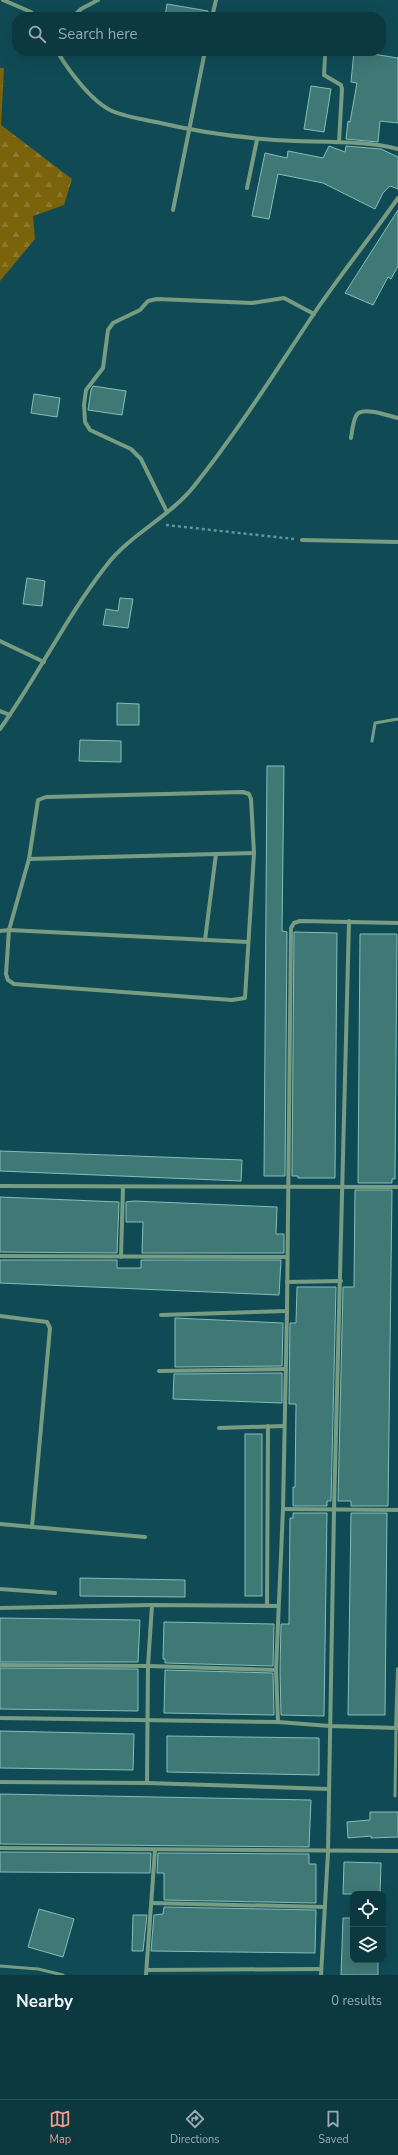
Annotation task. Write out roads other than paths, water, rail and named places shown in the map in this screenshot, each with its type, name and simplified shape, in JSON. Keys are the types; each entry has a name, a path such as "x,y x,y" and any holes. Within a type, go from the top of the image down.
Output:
{"street":[{"path":"3,0 31,12"},
{"path":"78,12 98,0"},
{"path":"213,12 216,0"},
{"path":"61,56 84,88 99,103 111,111 188,129 257,140 339,142 398,149"},
{"path":"173,210 188,129 204,56"},
{"path":"324,57 324,75 341,85 342,88 339,142"},
{"path":"247,188 257,140"},
{"path":"0,729 44,662 88,590 107,564 126,544 154,523 194,487 314,314 398,198"},
{"path":"167,512 141,459 131,449 90,430 85,422 84,405 86,390 103,368 108,330 113,323 140,310 148,301 156,299 252,303 284,298 314,314"},
{"path":"351,438 356,416 360,412 366,410 398,418"},
{"path":"302,540 398,542"},
{"path":"0,641 44,662"},
{"path":"0,711 10,715"},
{"path":"246,792 251,799 254,852 246,995 243,1000 11,983 6,974 9,930 29,859 38,800 46,797 246,792"},
{"path":"29,859 254,852"},
{"path":"205,940 216,854"},
{"path":"278,1722 276,1670 283,1509 286,1369 291,928 294,923 300,921 398,923"},
{"path":"321,1975 328,1852 334,1510 349,921"},
{"path":"0,931 9,930 248,942"},
{"path":"0,1186 398,1187"},
{"path":"121,1257 123,1187"},
{"path":"0,1256 287,1257"},
{"path":"287,1282 341,1281"},
{"path":"161,1315 287,1311"},
{"path":"0,1316 40,1319 47,1322 50,1328 32,1527"},
{"path":"159,1371 286,1369"},
{"path":"267,1606 268,1426"},
{"path":"219,1428 284,1426"},
{"path":"283,1509 398,1510"},
{"path":"0,1524 145,1537"},
{"path":"0,1589 55,1593"},
{"path":"0,1608 152,1605 278,1606"},
{"path":"147,1783 148,1666 152,1605"},
{"path":"0,1665 148,1666 276,1670"},
{"path":"0,1718 278,1722 330,1726 397,1728 398,1669"},
{"path":"0,1782 147,1783 329,1789"},
{"path":"0,1848 328,1852 398,1851"},
{"path":"155,1850 147,1973 321,1969"},
{"path":"152,1903 325,1907"}],"lane":[{"path":"372,741 373,727 375,723 398,719"},
{"path":"395,1796 397,1728"},
{"path":"0,1966 38,1969 63,1975"}]}
